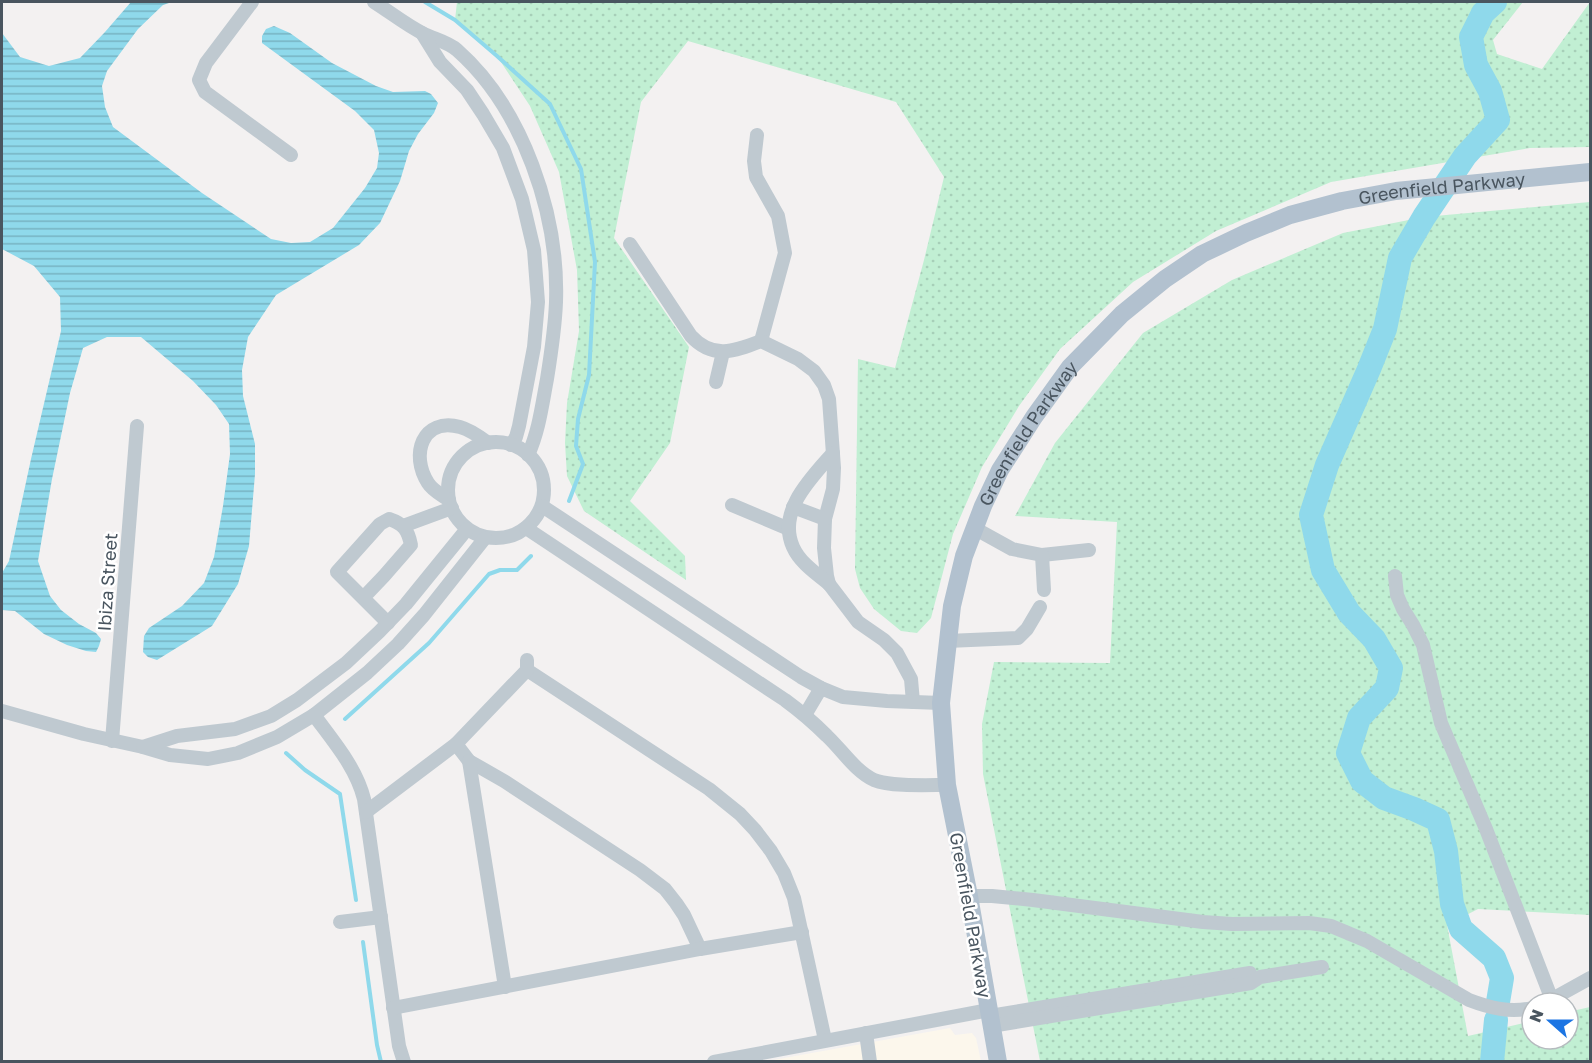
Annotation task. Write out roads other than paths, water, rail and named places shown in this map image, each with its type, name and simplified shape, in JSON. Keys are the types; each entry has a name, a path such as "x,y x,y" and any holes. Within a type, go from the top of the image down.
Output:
{"main road":[{"name":"Greenfield Parkway","path":"998,1062 947,785 942,703 952,606 964,556 999,470 1034,417 1070,368 1122,314 1165,279 1202,254 1246,233 1290,215 1342,201 1396,191 1590,172"}],"street":[{"path":"252,2 206,63 199,80 205,93 291,155"},
{"path":"374,2 422,33 455,48 482,76 502,103 521,138 536,178 554,250 555,322 543,400 536,434 528,454"},
{"path":"422,33 440,62 467,90 503,148 522,199 534,250 537,302 534,347 519,426 511,444"},
{"path":"757,135 754,161 756,177 778,216 785,253 761,341"},
{"path":"630,244 699,345 723,352 738,350 761,341 798,358 814,371 824,384 829,399 833,453 833,489 825,519 824,548 829,584"},
{"path":"716,382 723,352"},
{"path":"451,504 429,485 423,474 419,454 421,444 430,432 439,426 452,425 474,433 488,443"},
{"name":"Ibiza Street","path":"112,741 137,426"},
{"path":"499,442 511,444 528,454 536,464 542,478 544,492 542,506 526,528 507,537 485,538 467,529 458,519 451,504 448,488 451,475 465,454 476,447 499,442"},
{"path":"833,453 806,484 793,507 789,529 794,548 807,565 829,584 858,622 884,640 897,653 911,679 913,702"},
{"path":"403,526 451,504"},
{"path":"732,505 789,529"},
{"path":"542,506 821,688 843,697 942,703"},
{"path":"793,507 825,519"},
{"path":"363,598 411,545 409,533 397,522 389,519 380,524 337,572 363,598 388,623"},
{"path":"526,528 785,700 805,715 863,773 875,781 893,784 947,785"},
{"path":"974,528 1012,549 1042,555 1089,550"},
{"path":"143,747 177,736 235,729 270,716 297,700 338,669 388,623 467,529"},
{"path":"2,711 170,755 208,759 238,753 277,737 314,715 368,673 424,615 485,538"},
{"path":"1042,555 1044,590"},
{"path":"1395,576 1397,595 1423,645 1441,723 1486,829 1544,991"},
{"path":"947,641 1018,638 1027,629 1040,607"},
{"path":"366,812 456,744 527,665 709,789 740,814 765,844 784,873 794,898 825,1040"},
{"path":"805,715 821,688"},
{"path":"314,715 343,754 361,786 393,1008 404,1062"},
{"path":"456,744 470,761 640,870 665,890 684,915 700,949"},
{"path":"470,761 506,987"},
{"path":"969,896 1033,900 1203,922 1232,924 1309,922 1331,926 1367,941 1469,1000 1504,1010 1520,1011"},
{"path":"340,922 381,917"},
{"path":"393,1008 700,949 802,932"},
{"path":"714,1062 866,1033 990,1017 1250,974 1260,977 1322,967"},
{"path":"1565,991 1590,978"},
{"path":"866,1033 870,1062"}],"water":[{"path":"131,2 172,2 163,5 138,29 107,71 102,86 105,107 113,127 202,193 271,239 291,243 310,242 333,228 365,188 377,168 379,153 374,130 355,111 262,43 262,36 266,29 274,26 290,33 332,63 376,86 393,92 425,91 431,94 438,103 409,151 400,181 380,223 359,245 276,295 248,337 242,370 243,396 255,444 249,546 238,584 212,626 157,660 148,657 143,652 144,636 149,628 182,606 204,583 214,557 230,454 229,424 216,405 193,381 141,337 107,337 83,348 70,393 38,561 50,596 61,610 79,624 96,633 101,639 96,652 67,645 44,634 15,611 2,610 2,573 9,561 61,331 60,297 34,266 2,249 2,33 20,57 49,66 80,58"}],"waterway":[{"path":"425,2 455,20 550,104 581,169 595,262 589,375 578,419 576,446 583,464 569,501"},
{"path":"1495,2 1483,13 1471,37 1476,65 1490,91 1498,120 1465,156 1400,258 1385,329 1327,465 1311,515 1323,570 1349,613 1374,639 1391,668 1387,688 1359,718 1348,753 1362,781 1384,798 1438,820 1446,851 1452,904 1461,929 1494,958 1502,978 1498,1002"},
{"path":"345,719 429,643 489,574 500,570 517,570 531,556"},
{"path":"286,753 305,770 340,794 356,900"},
{"path":"363,942 381,1062"},
{"path":"1492,1062 1496,1020"}]}
